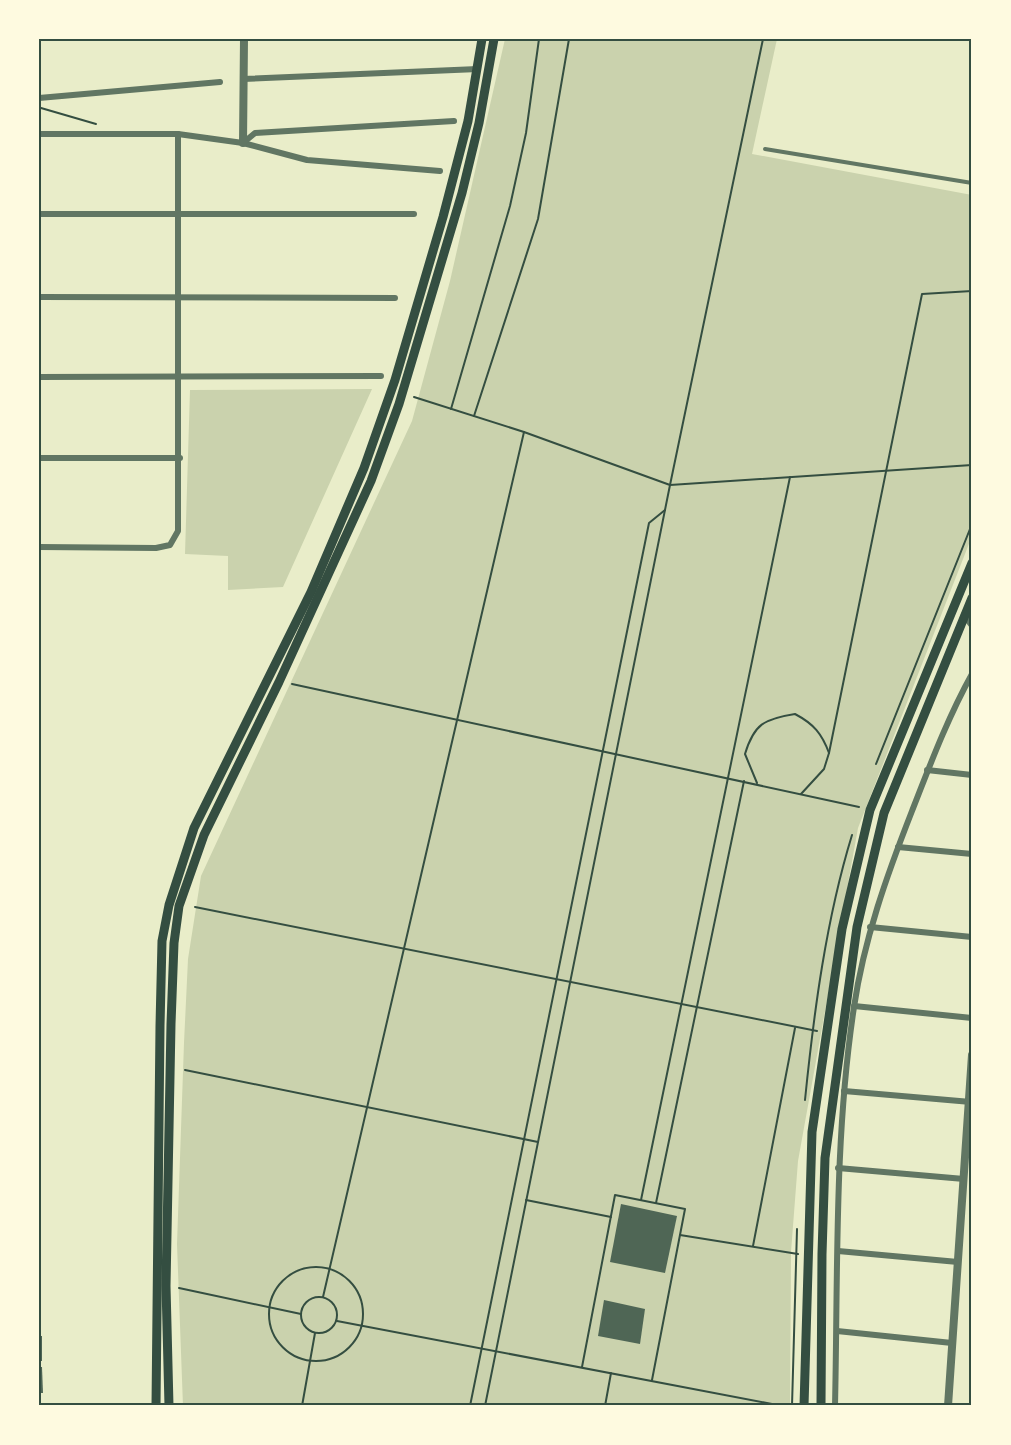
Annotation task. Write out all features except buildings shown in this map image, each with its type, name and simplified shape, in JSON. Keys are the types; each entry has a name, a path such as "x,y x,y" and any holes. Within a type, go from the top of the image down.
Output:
{"main road":[{"path":"156,1406 162,941 169,905 194,828 311,592 364,468 395,380 443,217 468,121 482,39"},
{"path":"169,1406 166,1286 171,1024 174,943 179,906 204,835 290,660 371,481 399,404 462,193 494,39"},
{"path":"478,69 488,72"},
{"path":"804,1406 812,1132 842,929 870,810 972,563"},
{"path":"821,1406 825,1158 857,927 884,813 972,598"}],"street":[{"path":"243,143 244,39"},
{"path":"243,79 478,69"},
{"path":"39,98 220,82"},
{"path":"243,143 255,133 454,121"},
{"path":"39,134 178,134 243,143 307,160 440,171"},
{"path":"39,547 156,548 170,545 178,531 180,458 178,134"},
{"path":"39,214 414,214"},
{"path":"39,297 395,298"},
{"path":"39,377 381,376"},
{"path":"39,458 180,458"},
{"path":"965,615 972,624"},
{"path":"836,1406 838,1168 854,1006 870,927 898,847 927,770 972,674"},
{"path":"927,770 972,775"},
{"path":"898,847 972,854"},
{"path":"870,927 972,937"},
{"path":"854,1006 972,1018"},
{"path":"948,1406 972,1055"},
{"path":"844,1090 970,1102"},
{"path":"838,1168 964,1179"},
{"path":"838,1251 958,1262"},
{"path":"837,1330 952,1343"}],"lane":[{"path":"765,148 972,183"}],"path":[{"path":"451,409 510,206 526,133 539,39"},
{"path":"474,416 538,219 569,39"},
{"path":"484,1406 670,485 764,39"},
{"path":"39,107 102,126"},
{"path":"801,794 824,769 830,753 922,294 972,291"},
{"path":"414,397 524,432 670,485 972,465"},
{"path":"323,1297 524,432"},
{"path":"641,1200 790,477"},
{"path":"470,1406 649,523 665,510"},
{"path":"876,764 972,524"},
{"path":"292,684 728,777 778,791 870,810"},
{"path":"758,784 745,754 751,735 761,724 795,714 809,721 822,734 830,753"},
{"path":"656,1203 744,781"},
{"path":"195,908 826,1033"},
{"path":"753,1246 796,1027"},
{"path":"185,1070 538,1142"},
{"path":"582,1367 615,1195 641,1200 684,1209 652,1381"},
{"path":"526,1200 611,1217"},
{"path":"680,1235 807,1255"},
{"path":"792,1406 796,1253"},
{"path":"306,1269 329,1269 352,1285 360,1298 363,1311 362,1325 357,1338 337,1356 324,1361 310,1361 290,1352 274,1336 269,1307 274,1292 284,1280 306,1269"},
{"path":"179,1288 301,1314"},
{"path":"323,1297 336,1309 337,1321 326,1333 315,1333 306,1328 301,1314 306,1302 323,1297"},
{"path":"337,1321 771,1404 771,1406"},
{"path":"302,1406 315,1333"},
{"path":"605,1406 612,1373"}],"green space":[{"path":"505,39 777,39 752,154 972,195 972,536 858,828 798,1161 791,1252 790,1406 183,1406 177,1244 188,959 201,876 412,421 450,281"},
{"path":"372,389 283,587 228,590 228,556 185,554 190,390"}]}
